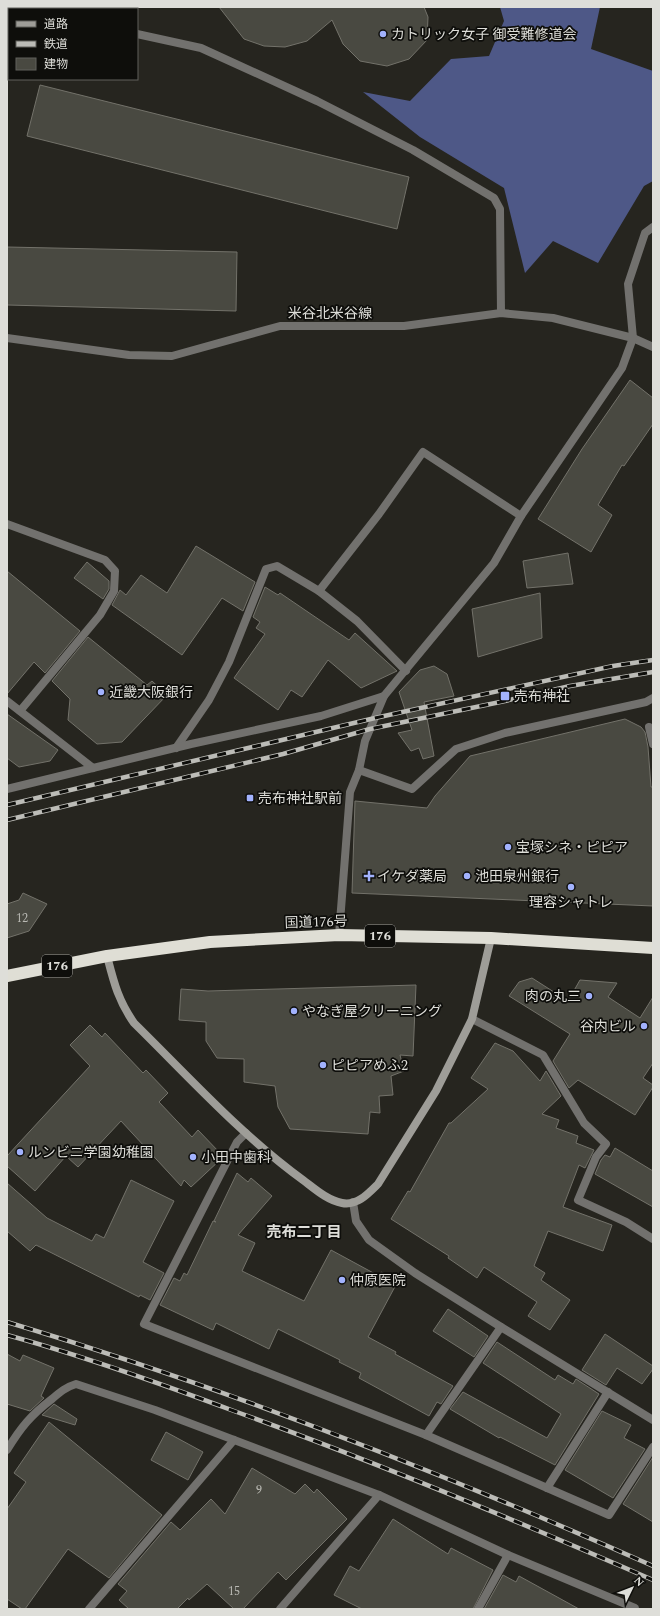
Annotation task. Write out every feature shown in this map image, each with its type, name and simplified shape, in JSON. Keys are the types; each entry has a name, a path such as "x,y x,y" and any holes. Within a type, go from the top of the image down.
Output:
{"highway":[{"name":"国道176号","path":"7,976 107,956 210,942 339,935 492,938 653,948"}],"street":[{"path":"138,34 201,48 317,101 406,147 494,198 500,209 502,313"},
{"path":"339,935 350,792 359,770 365,740 384,696 494,563 521,516 622,368 633,338 628,284 645,234 653,227"},
{"name":"米谷北米谷線","path":"7,338 129,355 172,356 280,326 404,326 502,313 554,318 633,338 653,347"},
{"path":"319,591 379,514 424,452 521,516"},
{"path":"7,524 105,560 115,571 114,591 100,615 20,711"},
{"path":"176,748 209,700 229,662 257,596 266,569 277,566 319,591 356,621 406,671"},
{"path":"7,789 176,748 321,716 384,696"},
{"path":"359,770 412,789 456,749 505,732 646,702 653,698"},
{"path":"7,701 93,768"},
{"path":"649,727 653,744"},
{"path":"107,956 117,994 123,1008 134,1023 246,1133 283,1166 330,1199 343,1203 353,1202 365,1197 378,1184 436,1091 472,1019 492,938"},
{"path":"472,1019 543,1055 584,1123 606,1144 596,1157 578,1200 626,1222 653,1239"},
{"path":"246,1133 237,1142 144,1324 426,1435 609,1514 653,1447"},
{"path":"353,1202 356,1221 369,1240 415,1273 500,1327 653,1420"},
{"path":"426,1435 500,1327"},
{"path":"7,1450 19,1430 34,1412 67,1387 76,1384 155,1410 379,1495 508,1555 636,1608 635,1609"},
{"path":"548,1488 608,1392"},
{"path":"89,1609 234,1440"},
{"path":"280,1609 379,1495"},
{"path":"478,1609 508,1555"}],"shaded area":[{"path":"500,7 600,7 591,49 653,71 653,181 644,186 598,263 553,241 525,273 504,188 420,137 363,92 410,101 451,59 489,56 504,21"}],"building":[{"path":"219,7 424,7 428,17 427,40 409,59 387,66 360,61 343,44 332,20 307,41 285,47 264,46 244,39"},
{"path":"40,85 409,177 397,229 27,136"},
{"path":"7,247 237,252 236,311 7,305"},
{"path":"630,380 653,398 653,424 624,466 622,465 598,505 612,515 591,552 538,519 582,449"},
{"path":"196,546 255,582 243,611 222,598 182,655 112,605 120,590 126,595 141,575 167,593"},
{"path":"568,553 573,584 527,588 523,561"},
{"path":"87,562 109,581 109,589 103,599 74,578"},
{"path":"7,571 80,631 45,673 34,662 7,694"},
{"path":"265,587 278,595 280,593 349,640 355,633 397,671 361,688 328,660 302,697 291,690 278,710 234,678 265,634 256,628 260,622 253,617"},
{"path":"540,593 542,638 478,657 472,609"},
{"name":"近畿大阪銀行","path":"88,637 147,685 152,681 167,695 122,742 97,744 68,720 70,699 52,681"},
{"path":"434,666 447,674 454,696 424,702 434,756 423,759 419,748 411,751 398,733 412,730 399,692 420,670"},
{"path":"7,714 58,750 50,761 19,767 7,758"},
{"path":"625,719 641,727 645,732 648,747 651,787 653,787 653,906 352,893 355,801 427,808 435,796 470,756"},
{"path":"23,893 47,904 29,931 7,938 7,904 19,900"},
{"path":"532,978 568,1001 580,980 617,983 608,997 640,1018 653,997 653,1063 643,1078 653,1085 653,1087 635,1115 578,1080 569,1088 553,1061 570,1034 509,996 519,982"},
{"name":"ピピアめふ2","path":"416,985 413,1056 400,1055 404,1071 391,1076 393,1095 379,1096 380,1113 370,1112 368,1134 290,1129 278,1107 275,1086 244,1082 244,1059 217,1058 206,1041 206,1022 179,1020 181,989 208,991"},
{"path":"90,1025 102,1037 105,1033 143,1073 146,1070 168,1093 159,1102 192,1137 198,1130 220,1153 216,1156 220,1160 191,1187 184,1180 181,1186 121,1121 78,1167 66,1156 35,1191 7,1166 7,1156 90,1066 70,1045"},
{"path":"495,1043 513,1051 540,1081 546,1071 561,1096 542,1114 559,1120 556,1128 578,1136 576,1143 594,1150 585,1168 579,1165 563,1207 612,1225 603,1251 548,1231 534,1266 545,1273 541,1280 570,1300 550,1330 528,1316 537,1302 484,1267 477,1278 448,1258 449,1256 391,1219 408,1191 410,1192 449,1123 451,1123 488,1089 471,1078"},
{"path":"615,1148 653,1171 653,1207 595,1174 601,1160 605,1155 610,1157"},
{"path":"237,1173 248,1182 251,1178 272,1196 238,1235 255,1243 242,1271 304,1301 331,1250 379,1276 381,1272 398,1281 368,1337 396,1352 395,1354 453,1386 441,1404 437,1402 429,1416 359,1378 361,1373 339,1362 340,1360 278,1329 269,1349 216,1323 213,1330 160,1305 174,1278 180,1281 184,1273 187,1275 213,1221 216,1222 214,1221"},
{"path":"131,1180 174,1201 143,1262 164,1273 150,1300 140,1295 139,1297 36,1245 30,1251 7,1231 7,1183 47,1218 92,1241 96,1234 104,1238"},
{"path":"448,1309 488,1336 474,1357 433,1331"},
{"path":"605,1334 653,1366 653,1369 642,1384 617,1368 606,1385 582,1370"},
{"path":"497,1342 555,1380 558,1375 573,1384 576,1379 599,1394 555,1465 500,1437 499,1438 450,1409 463,1392 547,1438 561,1414 483,1363"},
{"path":"7,1354 20,1361 23,1355 54,1368 41,1396 44,1398 30,1411 7,1404"},
{"path":"54,1404 77,1419 75,1425 42,1415"},
{"path":"602,1411 631,1425 624,1438 645,1449 613,1498 565,1470"},
{"path":"49,1422 162,1515 109,1578 68,1549 25,1609 22,1609 7,1599 7,1509 26,1482 14,1473"},
{"path":"166,1432 203,1452 188,1480 151,1460"},
{"path":"653,1457 653,1522 623,1504"},
{"path":"252,1468 295,1494 305,1484 314,1493 317,1489 347,1519 286,1580 278,1572 243,1609 234,1609 207,1584 189,1600 188,1598 177,1609 129,1609 119,1600 127,1591 118,1584 171,1522 180,1530 211,1499 225,1514"},
{"path":"393,1519 448,1554 451,1548 493,1570 473,1609 362,1609 334,1595 350,1566 359,1571"},
{"path":"503,1575 516,1582 519,1576 579,1609 484,1609"}],"railway":[{"path":"7,805 375,718 613,666 653,660"},
{"path":"7,820 283,754 370,729 570,686 653,672"},
{"path":"7,1322 171,1375 334,1434 494,1498 653,1566"},
{"path":"7,1335 121,1370 340,1450 549,1535 653,1580"}],"place":[{"name":"カトリック女子 御受難修道会","path":"383,34"},
{"name":"近畿大阪銀行","path":"101,692"},
{"name":"売布神社","path":"505,696"},
{"name":"売布神社駅前","path":"250,798"},
{"name":"宝塚シネ・ピピア","path":"508,847"},
{"name":"イケダ薬局","path":"369,876"},
{"name":"池田泉州銀行","path":"467,876"},
{"name":"理容シャトレ","path":"571,887"},
{"name":"肉の丸三","path":"589,996"},
{"name":"やなぎ屋クリーニング","path":"294,1011"},
{"name":"谷内ビル","path":"644,1026"},
{"name":"ピピアめふ2","path":"323,1065"},
{"name":"ルンビニ学園幼稚園","path":"20,1152"},
{"name":"小田中歯科","path":"193,1157"},
{"name":"仲原医院","path":"342,1280"}],"district":[{"name":"売布二丁目","path":"304,1232"}]}
